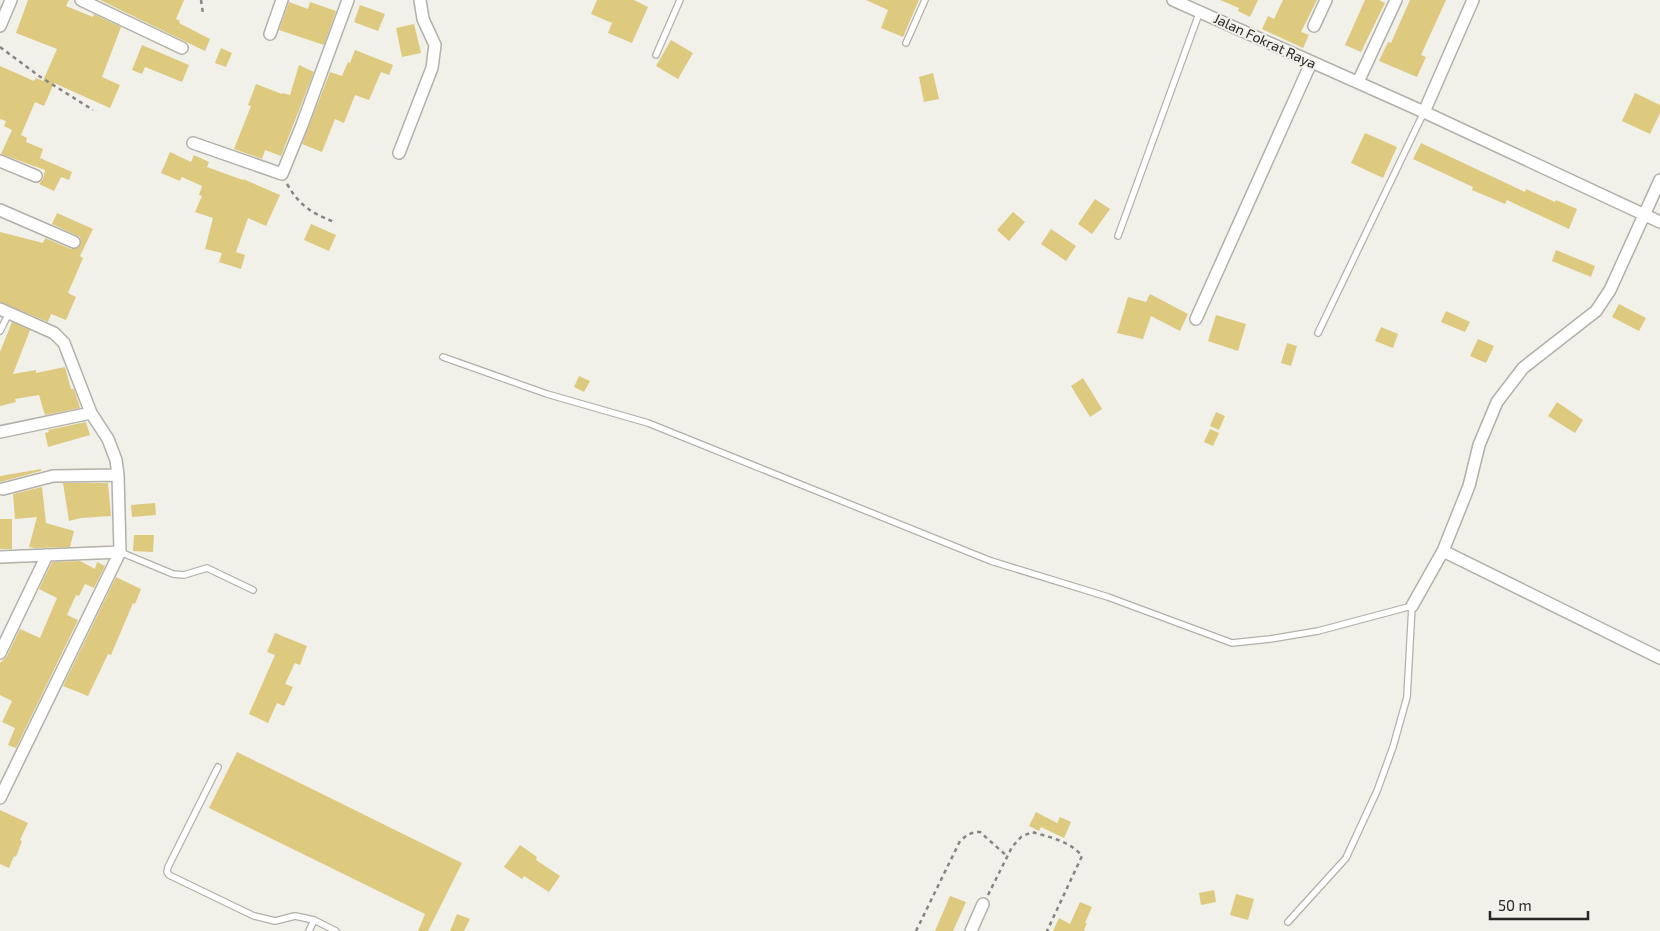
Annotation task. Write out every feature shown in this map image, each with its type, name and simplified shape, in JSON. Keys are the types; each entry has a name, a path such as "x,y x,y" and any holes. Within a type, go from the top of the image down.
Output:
{"street":[{"path":"0,26 11,0"},
{"path":"80,0 182,48"},
{"path":"270,34 282,0"},
{"path":"193,143 282,174 348,0"},
{"path":"399,154 432,68 435,45 423,18 420,0"},
{"name":"Jalan Fokrat Raya","path":"1173,0 1424,112 1660,222"},
{"path":"1314,26 1326,0"},
{"path":"1358,82 1396,0"},
{"path":"1424,112 1473,0"},
{"path":"1196,318 1311,63"},
{"path":"0,161 36,176"},
{"path":"1412,606 1443,551 1469,486 1479,445 1497,402 1522,368 1596,311 1610,290 1660,180"},
{"path":"0,210 74,242"},
{"path":"0,798 120,552 116,460 108,439 91,413 64,343 54,333 4,311"},
{"path":"0,432 91,413"},
{"path":"3,489 53,476 118,474"},
{"path":"1443,551 1660,658"},
{"path":"0,557 120,552"},
{"path":"0,653 46,555"},
{"path":"971,931 983,904"}],"lane":[{"path":"656,55 680,0"},
{"path":"906,43 926,0"},
{"path":"1118,236 1200,12"},
{"path":"1318,333 1424,112"},
{"path":"0,331 4,311"},
{"path":"444,357 547,394 648,423 991,562 1108,597 1232,643 1270,639 1318,630 1412,606 1407,697 1393,747 1377,790 1346,858 1288,922"},
{"path":"120,552 173,574 184,575 207,568 253,590"},
{"path":"218,767 167,872 254,916 274,921 295,916 314,920 336,931"},
{"path":"309,931 314,920"}],"path":[{"path":"201,0 203,14"},
{"path":"0,47 39,76 93,110"},
{"path":"282,174 298,201 311,211 334,222"},
{"path":"916,931 960,841 966,836 973,832 980,832 1008,857"},
{"path":"983,904 1012,848 1021,837 1032,832 1061,842 1076,849 1082,856 1046,931"}],"building":[{"path":"28,0 69,0 66,6 93,17 94,14 121,27 102,77 120,85 110,108 54,83 44,106 35,102 21,135 27,138 26,142 43,149 40,158 72,172 69,180 61,177 54,191 39,184 43,179 45,170 1,154 12,130 4,126 6,121 0,119 0,66 34,81 36,78 43,81 57,49 16,33"},
{"path":"100,0 184,0 176,19 180,21 179,23 210,39 205,51"},
{"path":"597,0 634,0 648,7 632,43 608,33 612,23 591,14"},
{"path":"866,0 919,0 903,37 881,28 888,10"},
{"path":"1220,0 1258,0 1250,17 1238,11 1239,8"},
{"path":"1283,0 1317,0 1301,32 1309,35 1303,48 1262,29 1268,16 1274,19"},
{"path":"1365,0 1379,0 1385,3 1361,52 1345,45"},
{"path":"1410,0 1446,0 1421,55 1426,57 1417,77 1379,61 1388,42 1391,43"},
{"path":"289,2 308,9 310,2 336,11 324,45 279,30"},
{"path":"360,5 385,14 378,31 354,22"},
{"path":"414,24 421,53 402,57 396,28"},
{"path":"671,40 693,53 678,79 656,66"},
{"path":"142,45 189,65 182,82 145,67 142,74 132,70"},
{"path":"221,48 232,53 226,67 215,63"},
{"path":"355,50 393,65 389,75 381,72 369,100 355,95 344,123 335,119 322,152 302,144 330,72 342,76"},
{"path":"299,65 314,72 281,156 265,150 262,159 234,149 251,106 248,105 256,84 282,94 290,95"},
{"path":"933,73 939,99 924,102 919,77"},
{"path":"1635,93 1660,105 1660,113 1650,134 1622,121"},
{"path":"1365,133 1397,147 1383,178 1351,163"},
{"path":"1421,143 1525,192 1526,189 1555,202 1556,200 1577,209 1569,229 1507,200 1505,204 1472,190 1473,187 1413,159"},
{"path":"170,152 191,162 194,155 209,162 207,167 243,179 280,195 266,226 248,218 236,252 245,255 241,269 219,262 222,253 205,249 213,218 195,212 202,196 199,195 202,186 182,177 180,181 161,173"},
{"path":"1095,199 1110,209 1092,234 1078,224"},
{"path":"1013,212 1025,222 1009,241 997,230"},
{"path":"57,213 93,229 80,256 83,258 68,293 76,297 66,320 51,314 48,322 0,302 0,232 43,243 45,238 71,249 78,248 81,242 80,237 52,224"},
{"path":"311,224 336,235 329,251 304,240"},
{"path":"1051,229 1076,246 1066,261 1041,244"},
{"path":"1556,250 1595,266 1591,277 1552,261"},
{"path":"1150,294 1188,314 1180,331 1151,316 1143,339 1117,333 1128,297 1146,302"},
{"path":"1619,304 1646,318 1639,331 1612,317"},
{"path":"1446,311 1470,322 1465,332 1441,322"},
{"path":"1216,315 1246,324 1238,351 1208,341"},
{"path":"12,322 30,330 13,374 36,370 36,373 65,367 71,389 74,389 80,408 45,415 39,395 15,399 16,402 0,406 0,352"},
{"path":"1381,327 1398,334 1393,348 1375,341"},
{"path":"1478,339 1494,346 1486,363 1470,356"},
{"path":"1287,343 1297,346 1291,366 1281,363"},
{"path":"579,376 590,381 584,392 574,387"},
{"path":"1083,378 1102,409 1090,417 1071,386"},
{"path":"1557,402 1583,420 1575,433 1548,416"},
{"path":"1216,412 1225,416 1219,430 1210,426"},
{"path":"86,422 90,435 48,447 45,433 49,432 48,430"},
{"path":"1210,429 1219,433 1213,446 1204,442"},
{"path":"41,469 41,471 0,482 0,476"},
{"path":"63,483 108,483 111,516 81,518 69,521"},
{"path":"42,487 46,523 74,531 70,547 29,547 37,517 15,519 13,494"},
{"path":"155,503 156,515 132,517 131,505"},
{"path":"0,519 12,519 12,549 0,549"},
{"path":"134,535 154,535 153,552 133,551"},
{"path":"80,561 95,569 97,562 105,566 94,588 85,584 79,596 76,595 67,615 78,620 16,748 8,745 15,728 2,722 12,701 0,695 0,663 7,656 20,629 40,638 57,598 39,589 52,562"},
{"path":"116,577 141,589 111,655 108,654 88,696 63,686"},
{"path":"275,633 307,646 300,665 295,663 285,684 293,687 284,706 277,703 268,723 249,714 275,655 267,652"},
{"path":"237,752 462,863 428,931 418,931 425,914 209,808"},
{"path":"0,810 28,823 20,840 22,841 16,857 14,856 9,868 0,864"},
{"path":"1036,812 1057,823 1060,817 1071,822 1064,838 1041,827 1039,831 1029,826"},
{"path":"520,845 537,857 536,860 560,876 549,892 524,876 522,879 504,867"},
{"path":"1214,890 1216,902 1201,905 1199,893"},
{"path":"1236,894 1254,899 1248,920 1230,915"},
{"path":"950,896 966,902 953,931 935,931"},
{"path":"1080,902 1092,907 1085,923 1087,923 1085,931 1053,931 1059,918 1070,924"},
{"path":"457,914 470,919 464,931 450,931"}]}
